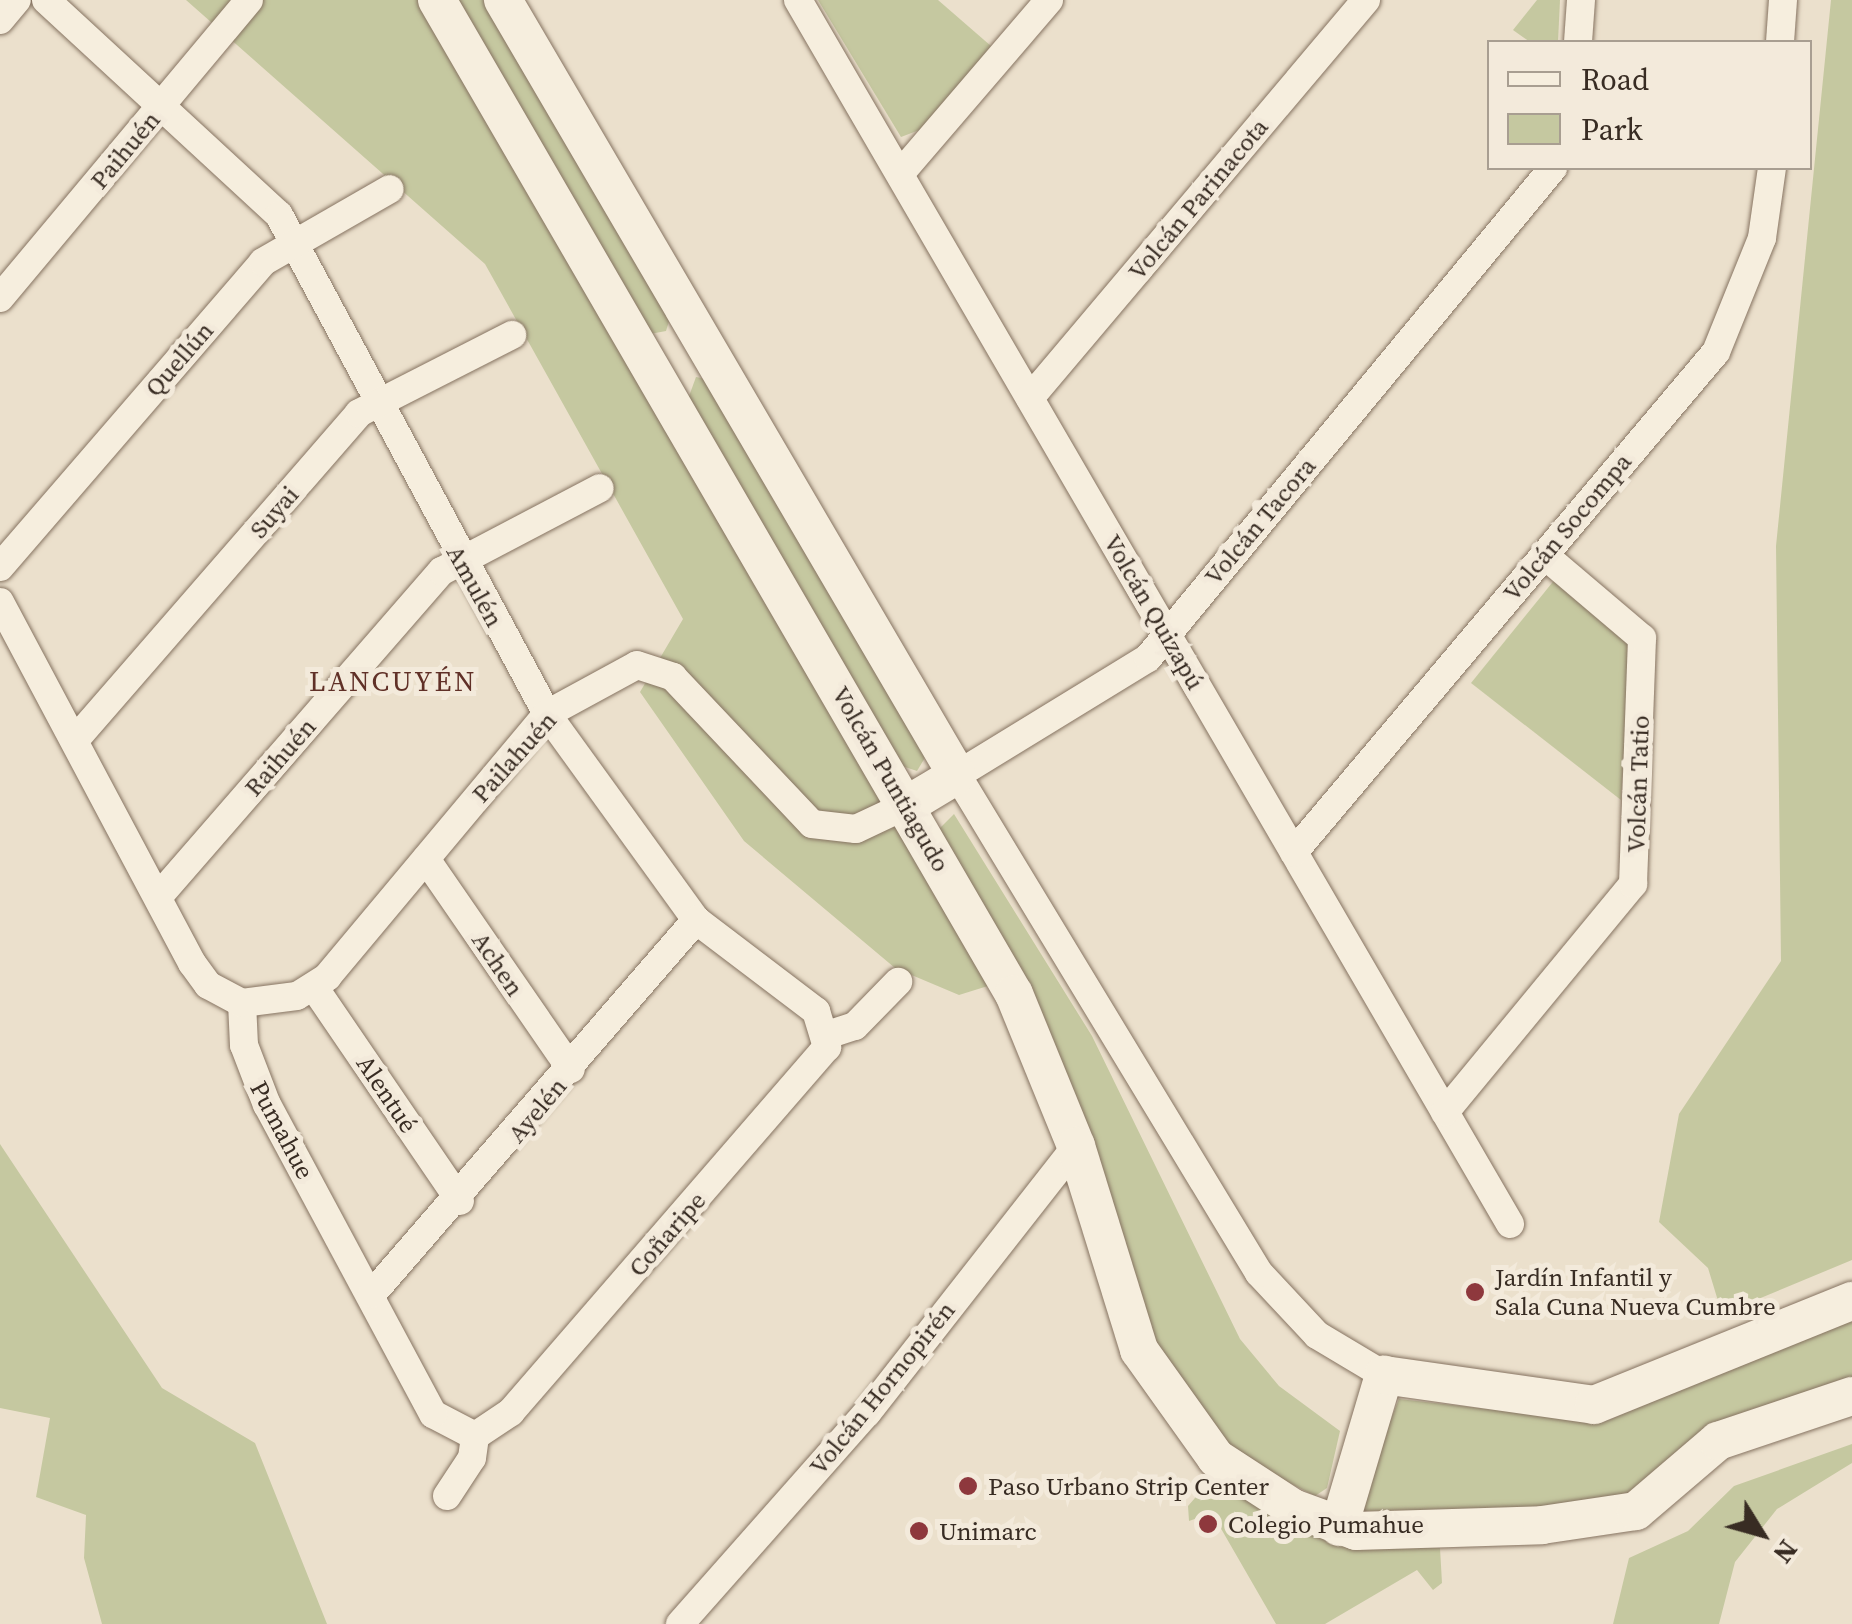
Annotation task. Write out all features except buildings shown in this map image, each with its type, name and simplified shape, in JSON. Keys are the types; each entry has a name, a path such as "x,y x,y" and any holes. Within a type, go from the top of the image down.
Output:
{"main road":[{"name":"Volcán Puntiagudo","path":"437,0 1014,994 1076,1146 1139,1350 1173,1409 1243,1479 1339,1528 1407,1532 1622,1516 1718,1440 1852,1396"},
{"path":"504,0 957,775"},
{"path":"653,369 703,343"},
{"name":"Volcán Tacora","path":"907,806 957,775"},
{"path":"1339,1528 1384,1375 1594,1405 1852,1300"}],"street":[{"path":"0,20 17,0"},
{"name":"Amulén","path":"46,0 252,185 294,242 461,561 547,714 696,920 816,1011 827,1036"},
{"name":"Paihuén","path":"0,298 250,0"},
{"name":"Volcán Quizapú","path":"798,0 1510,1224"},
{"path":"900,174 1049,0"},
{"name":"Volcán Parinacota","path":"1030,398 1366,0"},
{"path":"1578,40 1581,0"},
{"path":"1780,40 1783,0"},
{"name":"Volcán Tacora","path":"957,775 1122,679 1167,633 1550,170"},
{"name":"Volcán Socompa","path":"1294,852 1716,352 1762,238 1772,170"},
{"name":"Quellún","path":"0,567 263,262 390,189"},
{"name":"Suyai","path":"75,740 378,402 512,334"},
{"name":"Raihuén","path":"158,896 442,571 600,488"},
{"name":"Volcán Tatio","path":"1445,1112 1633,884 1642,638 1544,555"},
{"path":"0,602 199,975 242,1003 314,987"},
{"name":"Pailahuén","path":"314,987 547,714 616,672 655,666 812,824 856,829 907,806"},
{"path":"957,775 1259,1274 1316,1335 1384,1375"},
{"name":"Achen","path":"426,859 571,1069"},
{"name":"Ayelén","path":"372,1294 460,1201 696,920"},
{"path":"827,1036 855,1026 898,982"},
{"name":"Alentué","path":"314,987 460,1201"},
{"name":"Pumahue","path":"242,1003 257,1085 372,1294 432,1414 475,1436"},
{"name":"Coñaripe","path":"447,1496 475,1436 536,1383 821,1058 827,1036"},
{"name":"Volcán Hornopirén","path":"680,1624 867,1413 1076,1146"}],"green space":[{"path":"186,0 421,0 991,985 959,995 895,968 744,841 640,692 683,619 485,264"},
{"path":"455,0 483,0 670,318 666,331 650,334"},
{"path":"818,0 938,0 991,46 922,129 901,137"},
{"path":"1537,0 1560,0 1558,40 1527,40 1513,30"},
{"path":"1831,0 1852,0 1852,1260 1722,1314 1708,1268 1659,1222 1679,1114 1781,961 1776,546"},
{"path":"696,377 706,379 926,756 917,771 899,765 688,399"},
{"path":"1556,578 1631,638 1621,800 1471,683"},
{"path":"954,814 1092,1036 1240,1339 1279,1386 1340,1431 1327,1488 1315,1496 1237,1456 1168,1378 939,829"},
{"path":"0,1144 162,1388 255,1443 327,1624 102,1624 84,1558 86,1515 36,1497 50,1418 0,1408"},
{"path":"1852,1317 1852,1382 1606,1508 1364,1511 1361,1493 1399,1399 1604,1422"},
{"path":"1852,1444 1852,1463 1777,1509 1735,1562 1719,1624 1613,1624 1629,1558 1688,1531 1734,1486"},
{"path":"1215,1475 1366,1548 1440,1548 1442,1583 1433,1590 1417,1570 1325,1624 1276,1624 1212,1513 1189,1521 1188,1506"}],"place":[{"name":"Jardín Infantil y Sala Cuna Nueva Cumbre","path":"1475,1292"},
{"name":"Paso Urbano Strip Center","path":"968,1486"},
{"name":"Colegio Pumahue","path":"1208,1524"},
{"name":"Unimarc","path":"919,1531"}],"district":[{"name":"LANCUYÉN","path":"393,681"}]}
